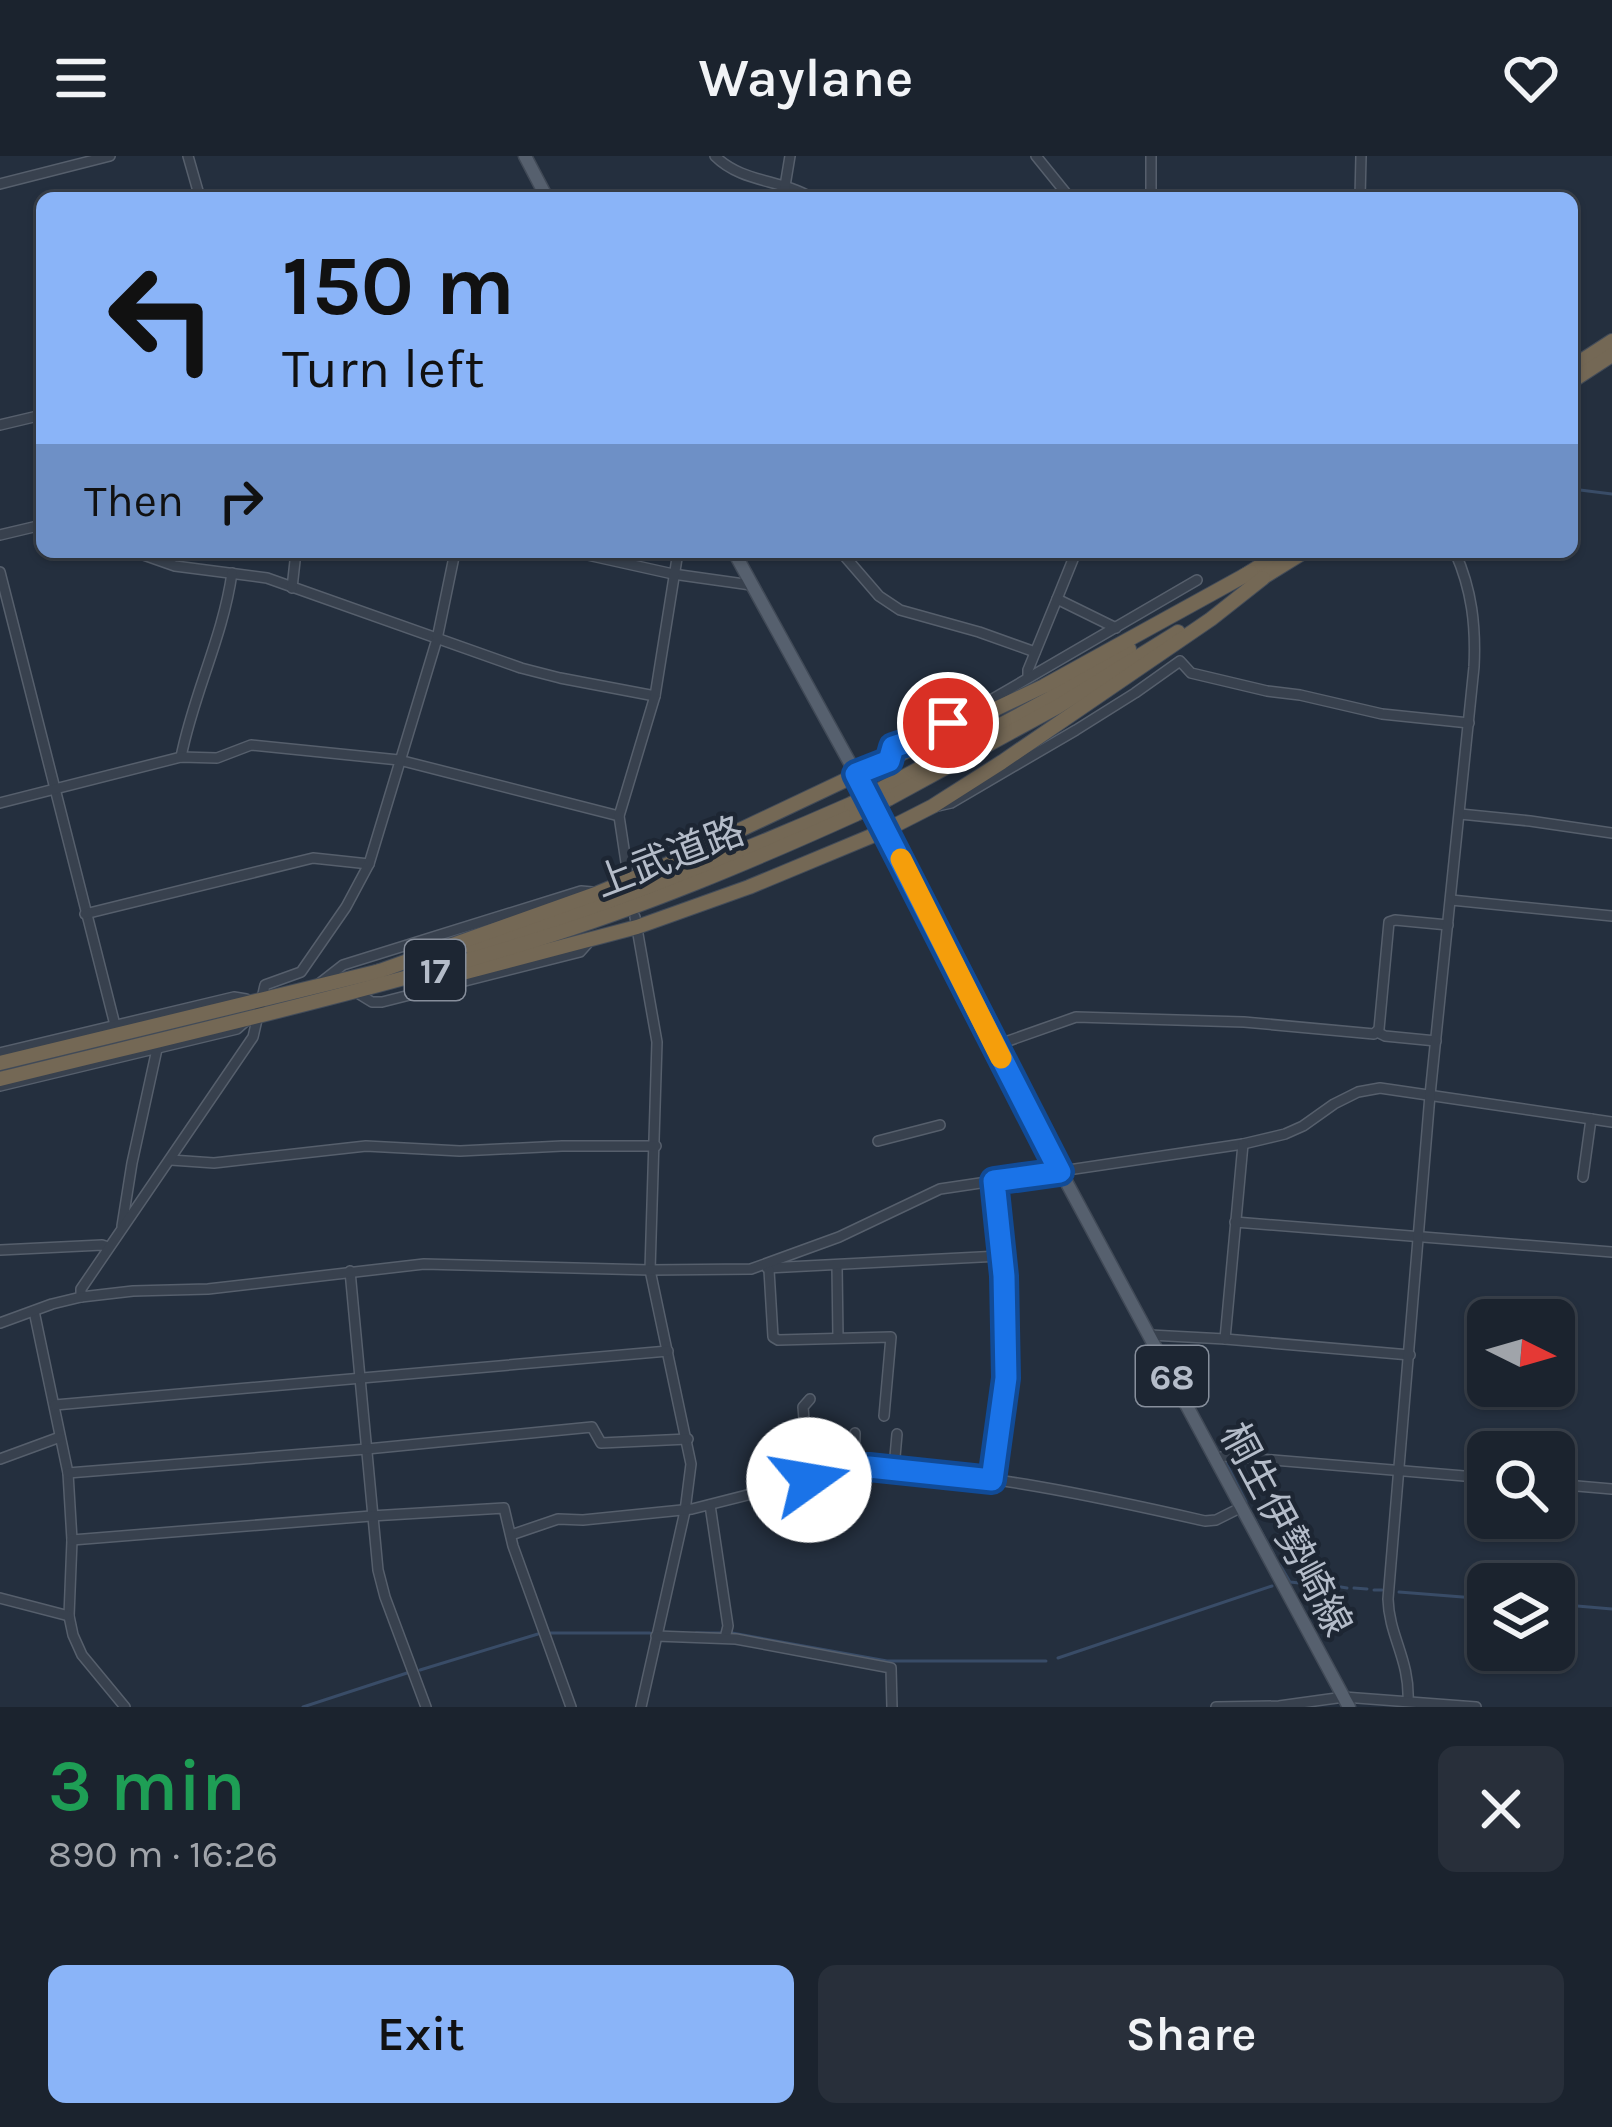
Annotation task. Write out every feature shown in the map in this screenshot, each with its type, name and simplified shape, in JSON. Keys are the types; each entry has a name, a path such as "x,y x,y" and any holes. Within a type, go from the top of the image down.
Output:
{"highway":[{"path":"1578,363 1612,341"},
{"path":"1578,377 1612,356"},
{"name":"上武道路","path":"1257,575 1275,558"},
{"name":"上武道路","path":"0,1063 127,1026 255,1008 407,978 643,904 750,862 1058,707 1257,575 1292,558"},
{"path":"374,973 629,884 1044,686 1257,575"},
{"path":"407,978 428,982 591,939 749,887 886,830 933,806 1123,681 1211,619 1257,575"},
{"name":"上武道路","path":"0,1083 316,986 490,942 637,894 853,809"}],"main road":[{"path":"525,156 544,192"},
{"name":"桐生伊勢崎線","path":"737,558 886,830 1060,1172 1346,1702"}],"street":[{"path":"0,184 110,156"},
{"path":"188,156 198,192"},
{"path":"715,156 735,172 785,192 790,156"},
{"path":"1036,156 1065,192"},
{"path":"1150,192 1151,156"},
{"path":"1360,192 1361,156"},
{"path":"0,425 36,416"},
{"path":"0,536 36,527"},
{"path":"153,558 176,566 267,578 560,679 656,696"},
{"path":"292,588 295,558"},
{"path":"0,1083 237,1029 255,1008 265,986 301,972 346,907 368,864 437,639 454,558"},
{"path":"601,558 751,585"},
{"path":"629,884 619,816 656,696 677,558"},
{"path":"846,558 879,596 900,610 1035,652"},
{"path":"1028,677 1074,558"},
{"path":"1408,1701 1407,1667 1388,1609 1475,623 1457,558"},
{"path":"0,572 86,914 127,1026 0,1053"},
{"path":"182,758 232,573"},
{"path":"889,761 893,747 977,708 1197,580"},
{"path":"1057,599 1116,628"},
{"path":"933,806 951,803 1076,730 1180,661 1191,673 1267,691 1382,714 1468,723"},
{"path":"0,803 182,758 212,759 258,746 399,760 619,816"},
{"path":"1460,814 1612,833"},
{"path":"86,914 313,858 368,864"},
{"path":"316,986 343,964 581,891 598,893"},
{"path":"1451,901 1612,916"},
{"path":"1377,1032 1391,920 1448,926"},
{"path":"636,922 657,1042 650,1270 691,1464 641,1707"},
{"path":"354,991 372,1002 382,1002 580,952 591,939"},
{"path":"81,1297 81,1289 108,1247 253,1037 255,1008"},
{"path":"994,1046 1076,1017 1244,1022 1436,1041"},
{"path":"122,1228 158,1049"},
{"path":"766,1267 940,1189 1243,1144 1285,1134 1334,1103 1370,1089 1612,1122"},
{"path":"1583,1177 1591,1119"},
{"path":"878,1141 940,1125"},
{"path":"1225,1339 1243,1144"},
{"path":"171,1160 214,1163 366,1147 460,1151 656,1145"},
{"path":"992,1480 1006,1378 1004,1276 994,1181"},
{"path":"1235,1222 1612,1252"},
{"path":"0,1250 108,1247"},
{"path":"0,1323 81,1297 424,1264 739,1270 1000,1256"},
{"path":"837,1266 838,1338"},
{"path":"766,1267 773,1337 778,1340 892,1337 884,1416"},
{"path":"350,1271 379,1570 426,1707"},
{"path":"34,1311 68,1473 73,1635 82,1655 125,1707"},
{"path":"1150,1335 1410,1355"},
{"path":"55,1405 668,1351"},
{"path":"809,1480 803,1407 810,1400"},
{"path":"68,1473 592,1427 601,1443 688,1438"},
{"path":"854,1468 855,1432"},
{"path":"894,1468 897,1434"},
{"path":"0,1459 60,1437"},
{"path":"1214,1459 1225,1456 1467,1476"},
{"path":"511,1535 566,1518 685,1511 854,1468 992,1480 1204,1521 1240,1508"},
{"path":"1575,1486 1612,1489"},
{"path":"710,1505 728,1626 725,1638"},
{"path":"72,1540 501,1507 507,1511 511,1535 571,1707"},
{"path":"0,1598 69,1616"},
{"path":"656,1636 725,1638 891,1668 892,1707"},
{"path":"1216,1707 1408,1701 1476,1707"}],"waterway":[{"path":"1578,490 1612,494"},
{"path":"1226,1463 1246,1502"},
{"path":"1250,1511 1274,1555"},
{"path":"1280,1565 1290,1582 1327,1586"},
{"path":"1058,1658 1272,1586"},
{"path":"1341,1587 1347,1588"},
{"path":"1354,1588 1367,1589"},
{"path":"1374,1590 1382,1590"},
{"path":"1399,1592 1467,1597"},
{"path":"1575,1606 1612,1609"},
{"path":"550,1633 650,1633"},
{"path":"696,1633 722,1633"},
{"path":"732,1633 887,1661 1046,1661"},
{"path":"420,1670 538,1634"},
{"path":"303,1707 407,1673"}],"slow traffic":[{"path":"901,859 1001,1058"}],"route":[{"path":"809,1480 869,1467 992,1480 1006,1392 1004,1276 994,1181 1060,1172 856,774 889,761 893,747 948,723"}]}
